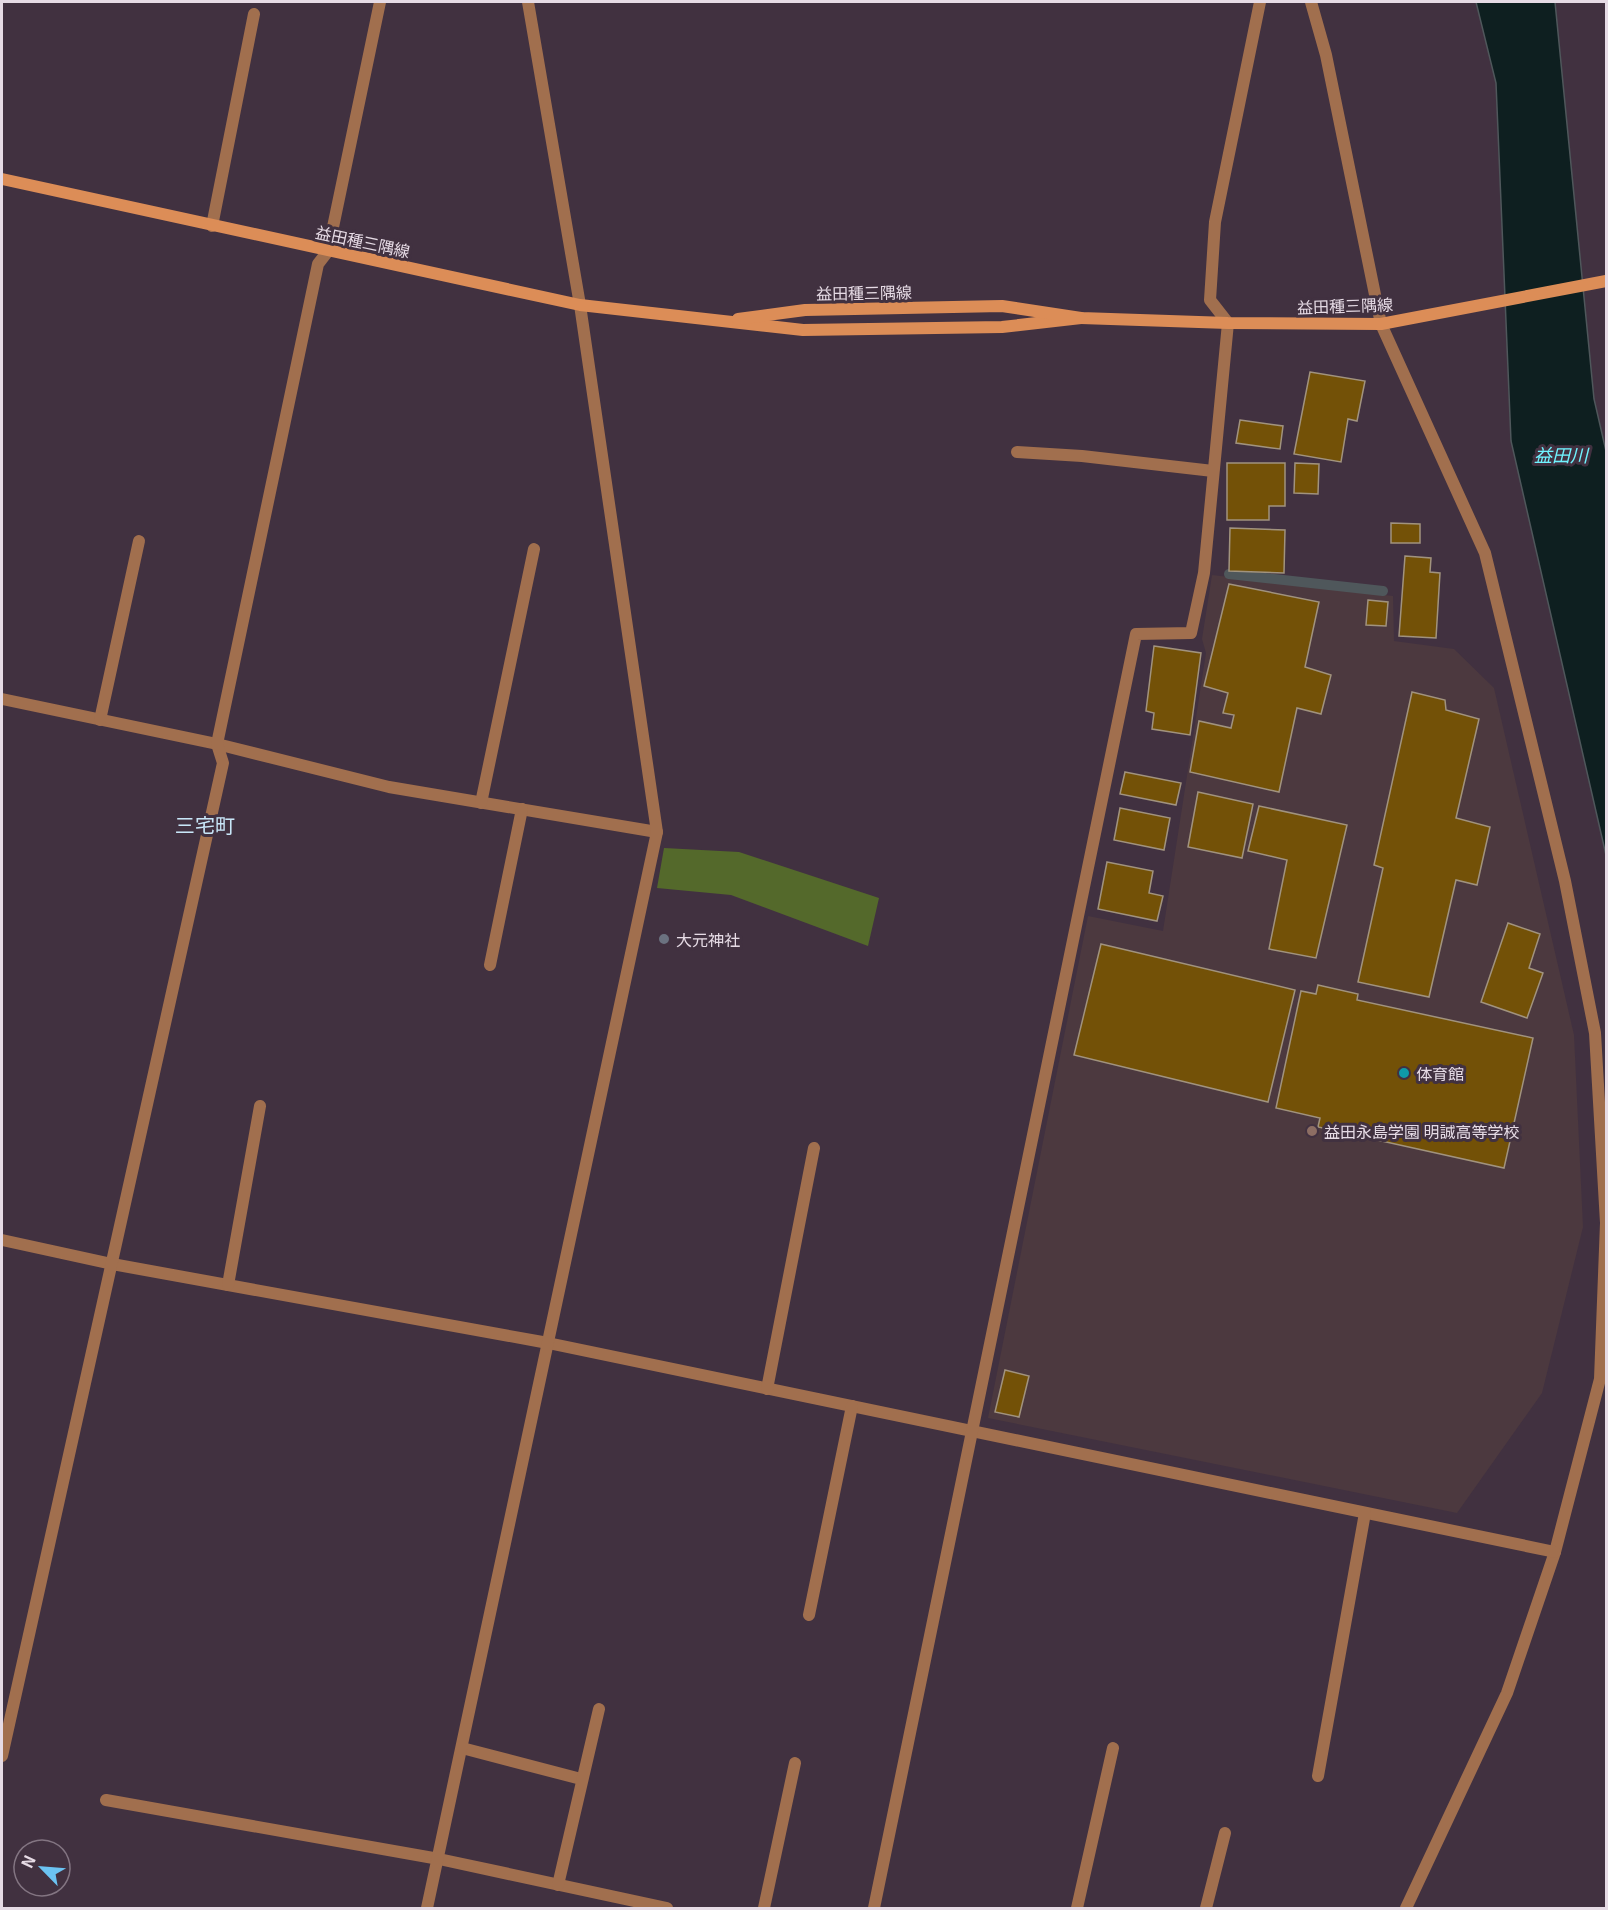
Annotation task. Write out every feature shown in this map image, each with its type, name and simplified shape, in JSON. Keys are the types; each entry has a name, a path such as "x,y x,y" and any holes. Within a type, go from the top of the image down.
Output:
{"main road":[{"name":"益田種三隅線","path":"2,179 580,305 803,330 1002,327 1081,318"},
{"name":"益田種三隅線","path":"719,322 805,310 1002,306 1081,318 1228,324 1382,324 1606,280"}],"street":[{"path":"2,1756 223,763 217,744 318,264 328,251 380,2"},
{"path":"427,1908 657,831 580,305 528,2"},
{"path":"874,1908 1136,633 1191,633 1204,573 1228,324 1210,300 1215,222 1260,2"},
{"path":"1311,2 1326,55 1382,324 1485,553 1565,881 1595,1033 1606,1223 1600,1379 1555,1552 1507,1693 1406,1908"},
{"path":"212,226 254,14"},
{"path":"1017,452 1082,456 1213,471"},
{"path":"100,720 139,541"},
{"path":"481,803 534,549"},
{"path":"2,699 217,744 389,788 657,831"},
{"path":"490,965 522,809"},
{"path":"228,1285 260,1106"},
{"path":"767,1389 814,1148"},
{"path":"2,1240 112,1264 548,1343 1555,1552"},
{"path":"809,1616 852,1406"},
{"path":"1318,1776 1365,1513"},
{"path":"558,1885 599,1709"},
{"path":"462,1748 581,1779"},
{"path":"1077,1908 1113,1748"},
{"path":"764,1908 795,1763"},
{"path":"106,1800 438,1859 558,1885 635,1905 667,1908"},
{"path":"1206,1908 1225,1833"}],"shaded area":[{"name":"益田永島学園 明誠高等学校","path":"1212,575 1393,596 1394,641 1454,649 1494,688 1574,1035 1583,1227 1542,1393 1457,1513 988,1418 1088,916 1163,931 1206,653 1202,639"}],"green space":[{"path":"664,848 739,852 879,898 868,946 731,895 657,888"}],"water":[{"name":"益田川","path":"1476,2 1555,2 1594,399 1606,451 1606,855 1511,441 1496,83"}],"building":[{"path":"1310,372 1365,381 1357,421 1348,419 1341,462 1294,454"},
{"path":"1240,420 1283,426 1280,449 1236,443"},
{"path":"1227,463 1285,463 1285,506 1269,506 1269,520 1227,520"},
{"path":"1295,463 1319,464 1318,494 1294,493"},
{"path":"1391,523 1420,524 1420,543 1391,543"},
{"path":"1230,528 1285,530 1284,573 1229,571"},
{"path":"1405,556 1431,558 1430,572 1440,573 1436,638 1399,636"},
{"path":"1229,584 1319,602 1305,667 1331,675 1321,714 1297,708 1279,792 1190,772 1199,721 1231,728 1234,715 1223,713 1228,693 1204,686"},
{"path":"1368,600 1388,602 1386,626 1366,625"},
{"path":"1154,646 1201,653 1190,735 1152,729 1154,713 1146,711"},
{"path":"1412,692 1445,700 1446,710 1479,719 1456,818 1490,827 1477,885 1456,880 1429,997 1358,982 1383,868 1374,865"},
{"path":"1125,772 1181,783 1176,805 1120,794"},
{"path":"1198,792 1253,804 1242,858 1188,847"},
{"path":"1259,806 1347,825 1316,958 1269,949 1287,860 1248,851"},
{"path":"1120,808 1170,818 1164,850 1114,840"},
{"path":"1107,862 1153,871 1149,893 1163,896 1157,921 1098,909"},
{"path":"1508,923 1540,934 1529,968 1543,973 1527,1018 1481,1002"},
{"path":"1101,944 1295,990 1268,1102 1074,1055"},
{"name":"体育館","path":"1318,985 1358,994 1357,1000 1533,1038 1504,1168 1318,1127 1320,1118 1276,1108 1301,991 1316,994"},
{"path":"1005,1370 1029,1376 1019,1417 995,1412"}],"waterway":[{"path":"1229,574 1383,591"}],"place":[{"name":"大元神社","path":"664,939"},
{"name":"体育館","path":"1404,1073"},
{"name":"益田永島学園 明誠高等学校","path":"1312,1131"}],"district":[{"name":"三宅町","path":"205,824"}]}
